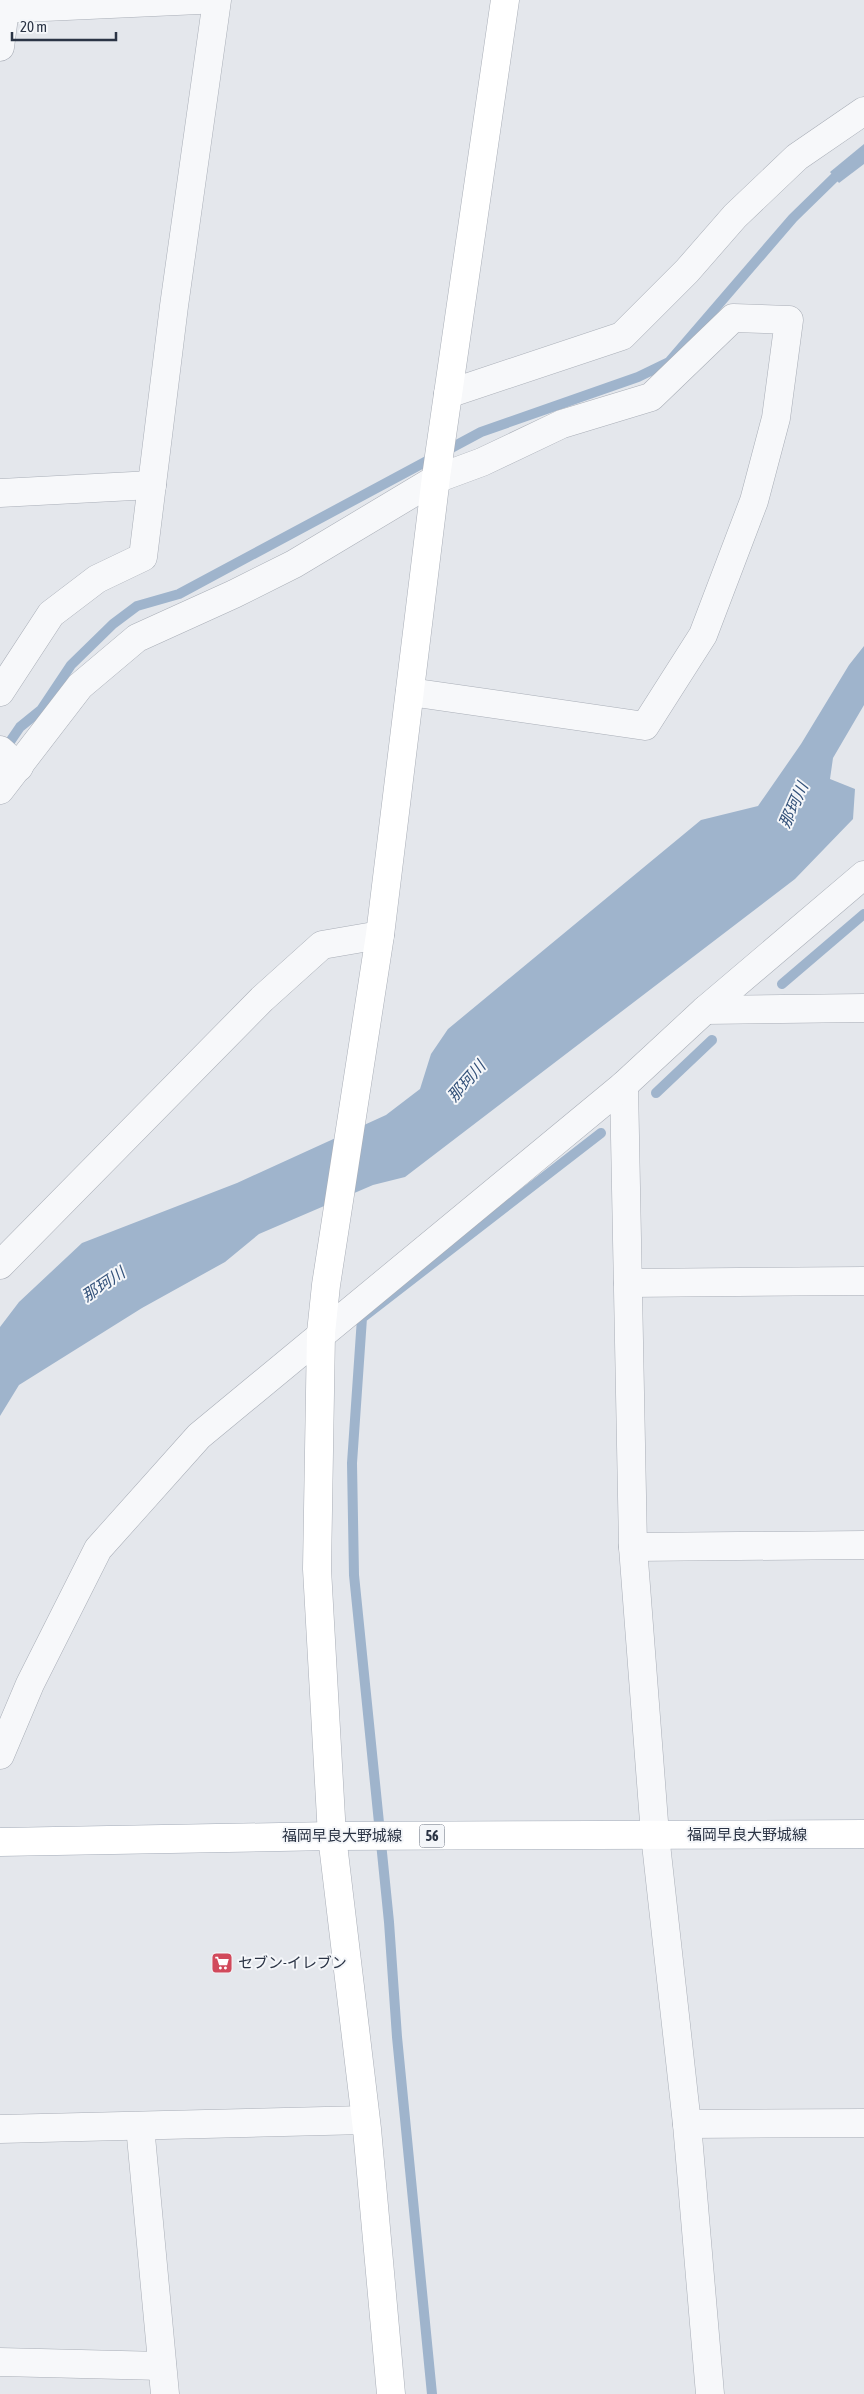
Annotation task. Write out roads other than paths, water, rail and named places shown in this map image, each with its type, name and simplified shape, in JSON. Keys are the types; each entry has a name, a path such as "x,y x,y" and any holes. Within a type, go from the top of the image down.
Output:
{"street":[{"path":"0,47 2,9 199,0"},
{"path":"0,692 51,614 97,580 143,557 174,306 217,0"},
{"path":"392,2394 365,2120 332,1836 317,1569 321,1333 326,1285 380,934 436,478 505,0"},
{"path":"448,394 622,336 687,271 735,216 797,157 864,111"},
{"path":"0,790 10,759 80,686 137,638 234,594 294,564 436,478 482,462 562,424 651,397 733,318 789,320 776,418 750,510 703,635 645,726 410,692"},
{"path":"0,493 152,485"},
{"path":"0,1755 30,1684 98,1549 199,1436 321,1333 624,1085 705,1010 864,875"},
{"path":"0,1265 262,999 322,946 380,934"},
{"path":"705,1010 864,1008"},
{"path":"624,1085 633,1547 655,1835 687,2124 710,2394"},
{"path":"628,1283 864,1281"},
{"path":"633,1547 864,1545"},
{"name":"福岡早良大野城線","path":"0,1842 332,1836 864,1834"},
{"path":"0,2129 365,2120"},
{"path":"687,2124 864,2123"},
{"path":"140,2126 165,2394"},
{"path":"0,2362 162,2366"}],"water":[{"path":"864,144 864,164 839,183 830,172"},
{"name":"那珂川","path":"864,646 864,705 833,758 830,779 855,789 853,819 795,879 405,1177 373,1185 259,1234 225,1262 142,1308 19,1385 0,1416 0,1327 19,1302 82,1243 237,1183 386,1115 420,1089 431,1054 448,1029 701,820 758,806 801,744 849,665"}],"waterway":[{"path":"3,752 20,727 41,710 71,665 113,624 137,606 179,594 481,432 638,377 669,362 793,218 834,178 864,155"},
{"path":"782,984 864,914"},
{"path":"656,1093 712,1040"},
{"path":"432,2394 397,2037 389,1922 354,1575 352,1463 362,1318 601,1133"}],"place":[{"name":"セブン-イレブン","path":"222,1963"}]}
